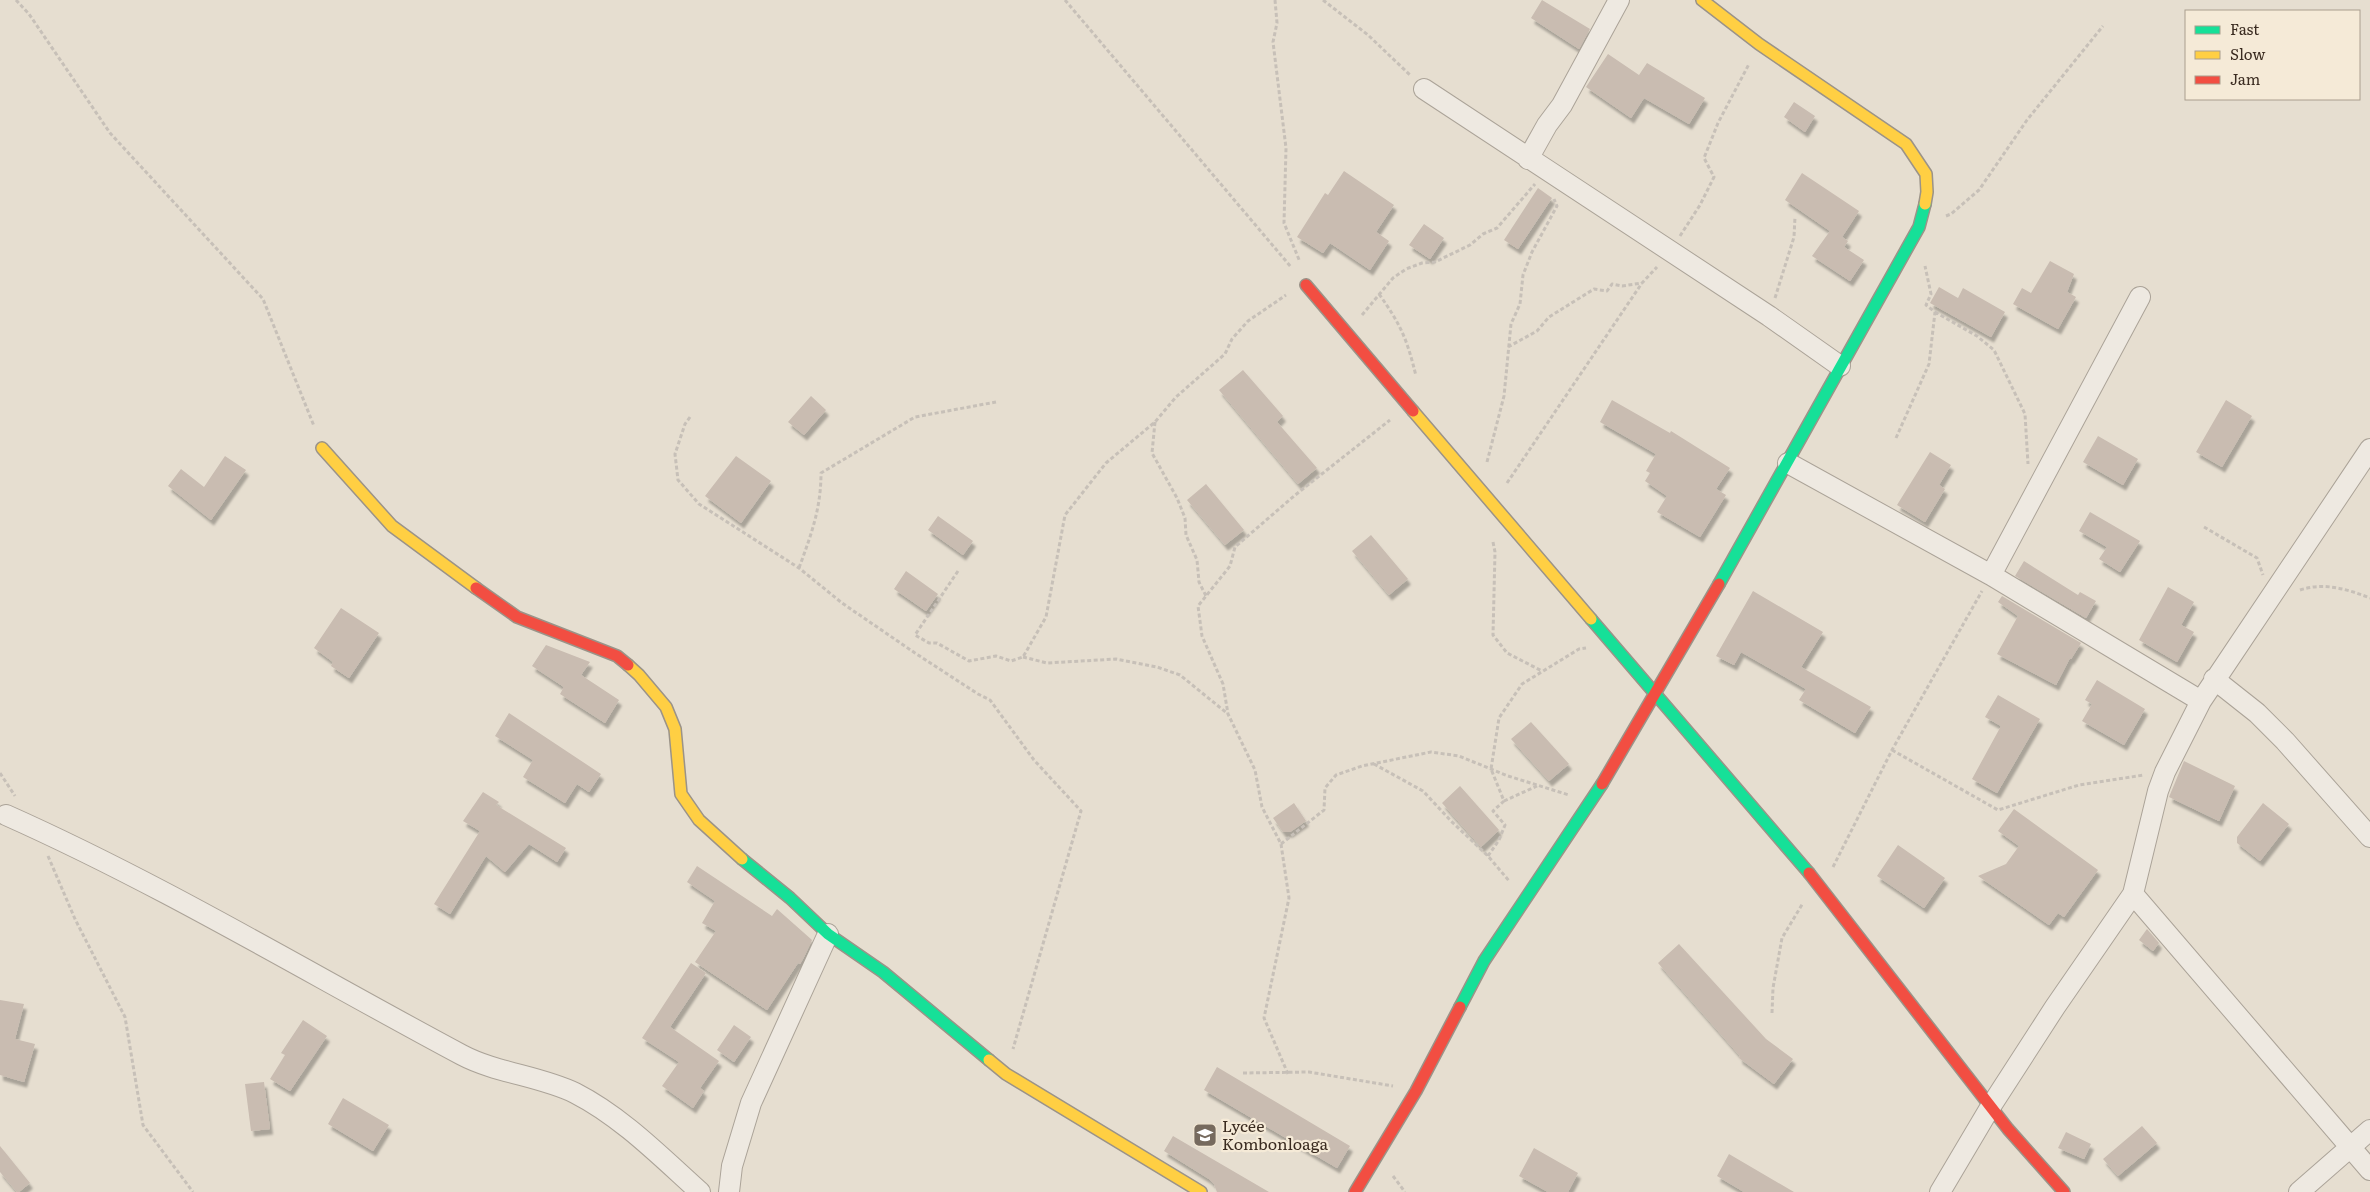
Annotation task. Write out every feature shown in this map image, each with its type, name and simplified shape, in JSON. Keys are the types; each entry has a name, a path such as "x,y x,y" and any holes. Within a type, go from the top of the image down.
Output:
{"street":[{"path":"1528,159 1547,125 1562,105 1620,0"},
{"path":"1355,1192 1416,1091 1484,961 1591,802 1656,694 1788,463 1840,366 1919,227 1926,199 1928,175 1920,159 1906,144 1759,44 1702,0"},
{"path":"1424,89 1769,316 1840,366"},
{"path":"1306,285 1822,889 1991,1106 2064,1192"},
{"path":"1991,576 2043,482 2140,297"},
{"path":"322,448 392,526 461,578 517,617 617,656 639,676 666,707 675,729 681,794 699,820 749,866 790,898 828,934 883,972 1006,1074 1202,1192"},
{"path":"1940,1192 1991,1106 2055,1007 2132,894 2149,822 2165,772 2201,701 2370,449"},
{"path":"1788,463 1991,576 2201,701"},
{"path":"2214,679 2257,713 2285,741 2370,837"},
{"path":"6,815 203,913 464,1056 575,1093 611,1116 637,1136 700,1192"},
{"path":"2132,894 2370,1170"},
{"path":"729,1192 732,1166 751,1103 828,934"},
{"path":"2298,1192 2370,1130"}],"path":[{"path":"16,0 29,14 110,133 263,299 322,448"},
{"path":"1065,0 1306,285"},
{"path":"1275,0 1278,23 1273,42 1286,148 1284,223 1298,254 1306,285"},
{"path":"1323,0 1368,35 1424,89"},
{"path":"1919,227 1951,214 1979,190 2027,120 2104,26"},
{"path":"1493,504 1642,283 1670,252 1700,206 1714,176 1704,158 1718,123 1759,44"},
{"path":"1347,333 1393,278 1406,269 1435,262 1497,228 1536,184"},
{"path":"1484,494 1482,470 1489,460 1504,396 1511,324 1520,304 1523,275 1532,252 1557,206 1551,193"},
{"path":"1769,316 1784,276 1794,237 1795,216"},
{"path":"1923,259 1931,294 1926,305 1978,336 1994,350 2025,414 2026,462 2043,482"},
{"path":"1508,347 1537,331 1549,317 1594,289 1607,291 1612,284 1622,286 1642,283"},
{"path":"1023,657 1046,617 1065,516 1106,463 1155,422 1176,397 1225,354 1232,339 1248,321 1295,290 1306,285"},
{"path":"1288,1074 1264,1018 1289,898 1281,844 1262,807 1255,770 1228,714 1223,684 1202,636 1198,606 1230,566 1235,547 1294,496 1409,405 1418,400 1420,393 1408,342 1397,319 1379,294"},
{"path":"1896,438 1929,364 1935,312"},
{"path":"799,568 817,517 821,497 821,473 914,417 996,402"},
{"path":"690,417 685,424 676,454 678,480 699,504 799,568 850,609 978,694 990,700 1034,760 1081,811 1006,1074"},
{"path":"1155,422 1152,453 1186,518 1186,535 1197,560 1199,582 1206,596"},
{"path":"1491,533 1495,552 1493,635 1507,653 1542,671"},
{"path":"958,571 915,635 928,643 937,643 969,662 996,656 1011,661 1023,657 1047,663 1116,659 1157,667 1180,675 1228,714"},
{"path":"1772,1013 1773,988 1782,938 1804,901 1822,889 1892,750 1991,576"},
{"path":"1504,801 1491,769 1499,718 1522,684 1579,649 1611,642"},
{"path":"1892,750 1998,810 2079,785 2165,772"},
{"path":"1281,844 1324,810 1325,788 1336,775 1374,764 1431,752 1459,756 1508,776 1591,802"},
{"path":"1374,764 1423,791 1488,856 1504,878 1528,896"},
{"path":"0,774 16,797"},
{"path":"1488,856 1499,840 1505,825 1493,811 1504,801 1538,786"},
{"path":"36,829 75,919 125,1017 143,1125 194,1192"},
{"path":"1243,1073 1288,1074 1309,1072 1416,1091"}],"building":[{"path":"1542,0 1590,29 1579,49 1531,18"},
{"path":"1608,54 1639,75 1647,63 1705,98 1689,124 1644,98 1631,118 1586,87"},
{"path":"1794,102 1815,116 1805,132 1784,117"},
{"path":"1344,171 1394,205 1376,232 1389,241 1370,270 1330,243 1323,253 1297,237 1325,193 1328,195"},
{"path":"1802,173 1859,211 1842,237 1848,241 1844,247 1864,260 1850,281 1812,256 1830,231 1785,200"},
{"path":"1538,188 1552,198 1518,249 1504,240"},
{"path":"1424,224 1444,238 1430,259 1409,245"},
{"path":"2050,261 2074,274 2067,292 2076,297 2058,329 2013,304 2022,288 2031,293"},
{"path":"1939,287 1958,298 1963,288 2005,312 1991,337 1930,303"},
{"path":"1243,370 1283,416 1277,422 1317,468 1298,484 1219,390"},
{"path":"811,396 826,410 804,435 788,422"},
{"path":"1612,400 1670,433 1671,431 1730,468 1716,489 1726,495 1700,537 1657,512 1667,496 1645,481 1650,473 1646,471 1656,454 1600,422"},
{"path":"2226,400 2252,416 2222,467 2196,452"},
{"path":"2098,436 2138,459 2123,485 2083,462"},
{"path":"1930,452 1951,465 1939,485 1945,489 1925,522 1897,505"},
{"path":"225,456 246,470 211,520 168,486 181,469 204,487"},
{"path":"736,456 771,481 741,523 705,496"},
{"path":"1206,484 1244,530 1225,545 1187,500"},
{"path":"2090,512 2140,541 2120,572 2099,559 2107,547 2079,531"},
{"path":"938,516 973,541 963,555 928,530"},
{"path":"1371,535 1408,579 1389,595 1352,551"},
{"path":"2024,561 2078,595 2080,592 2096,601 2086,618 2015,576"},
{"path":"906,571 938,594 926,611 894,589"},
{"path":"2168,587 2194,602 2181,625 2194,632 2177,662 2139,640"},
{"path":"1753,591 1823,632 1801,667 1871,707 1855,733 1799,700 1806,689 1741,652 1734,665 1716,656"},
{"path":"2002,596 2081,643 2070,658 2056,685 1997,654 2018,616 1998,602"},
{"path":"341,608 379,633 349,678 331,666 333,662 314,648"},
{"path":"546,645 590,662 581,675 619,700 605,723 560,694 564,687 532,666"},
{"path":"2097,680 2145,709 2124,745 2082,721 2092,704 2085,700"},
{"path":"1998,695 2040,719 1997,793 1972,779 2001,726 1985,717"},
{"path":"509,713 601,774 589,792 577,784 565,803 523,777 533,760 495,736"},
{"path":"1531,722 1569,764 1549,781 1511,739"},
{"path":"2184,761 2235,786 2219,821 2169,797"},
{"path":"1460,786 1499,830 1481,847 1442,803"},
{"path":"483,792 499,802 496,805 566,848 557,862 529,844 505,872 486,856 450,914 434,904 480,831 463,821"},
{"path":"1294,803 1306,821 1290,832 1283,832 1273,818"},
{"path":"2263,803 2289,824 2260,861 2237,843 2237,837"},
{"path":"2014,809 2098,870 2064,917 2058,913 2049,925 1978,876 2006,864 2019,846 1998,831"},
{"path":"1898,845 1945,878 1924,908 1877,876"},
{"path":"697,866 772,916 777,909 812,940 800,964 798,963 767,1010 695,962 716,931 702,923 715,901 687,882"},
{"path":"2147,929 2159,943 2153,951 2139,940"},
{"path":"1679,944 1766,1039 1793,1059 1774,1084 1739,1058 1740,1056 1658,963"},
{"path":"691,963 706,973 670,1027 719,1061 700,1088 704,1091 693,1108 662,1086 679,1062 642,1038"},
{"path":"0,1000 24,1004 15,1039 35,1044 24,1082 0,1075"},
{"path":"303,1020 327,1036 290,1091 270,1079 285,1055 281,1053"},
{"path":"734,1025 751,1037 734,1062 717,1050"},
{"path":"1217,1067 1350,1146 1337,1168 1204,1090"},
{"path":"264,1082 270,1129 251,1131 245,1084"},
{"path":"343,1098 389,1125 373,1151 328,1124"},
{"path":"2142,1126 2157,1143 2118,1176 2103,1159"},
{"path":"2066,1132 2091,1144 2084,1159 2058,1148"},
{"path":"1173,1136 1269,1192 1217,1192 1214,1184 1209,1179 1164,1151"},
{"path":"0,1146 30,1183 19,1192 0,1172"},
{"path":"1534,1148 1578,1173 1568,1192 1548,1192 1519,1176"},
{"path":"1729,1154 1794,1192 1744,1192 1717,1176"}],"traffic: fast":[{"path":"1719,584 1919,227 1925,204"},
{"path":"1591,619 1809,873"},
{"path":"1460,1007 1484,961 1602,784"},
{"path":"742,859 790,898 828,934 883,972 989,1060"}],"traffic: slow":[{"path":"1702,0 1759,44 1906,144 1926,174 1927,192 1925,204"},
{"path":"1413,411 1591,619"},
{"path":"322,448 392,526 476,588"},
{"path":"628,665 666,707 675,729 681,794 699,820 742,859"},
{"path":"989,1060 1006,1074 1201,1192"}],"traffic: jam":[{"path":"1306,285 1413,411"},
{"path":"1602,784 1719,584"},
{"path":"476,588 517,617 617,656 628,665"},
{"path":"1809,873 2008,1129 2064,1192"},
{"path":"1355,1192 1416,1091 1460,1007"}],"place":[{"name":"Lycée Kombonloaga","path":"1205,1135"}]}
